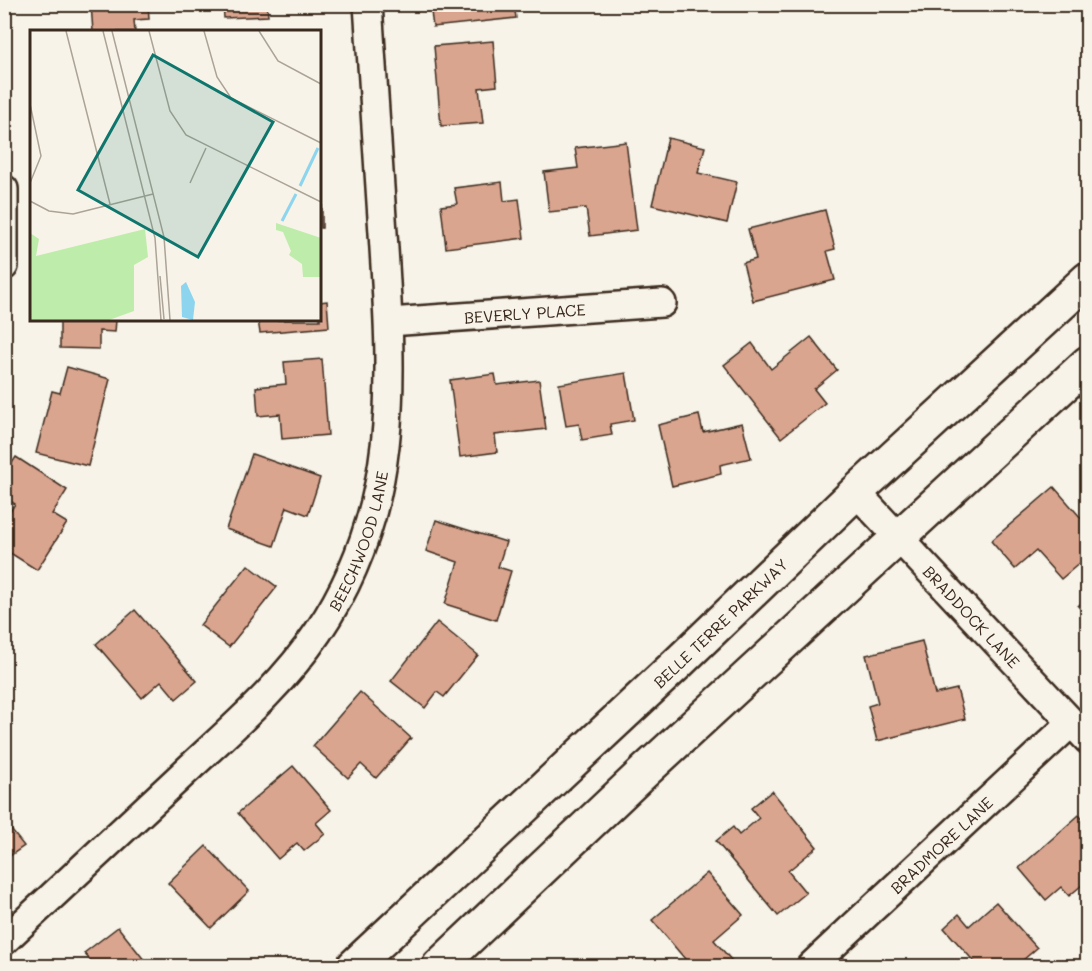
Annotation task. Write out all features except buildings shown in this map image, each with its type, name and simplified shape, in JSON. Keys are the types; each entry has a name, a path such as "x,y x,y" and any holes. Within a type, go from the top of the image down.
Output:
{"main road":[{"name":"BELLE TERRE PARKWAY","path":"354,966 677,664 856,492 1088,279"},
{"path":"439,966 652,765 1088,363"}],"street":[{"name":"BEECHWOOD LANE","path":"4,941 232,729 288,672 318,631 355,561 379,491 385,459 390,386 389,322 368,4"},
{"path":"4,189 4,266"},
{"name":"BEVERLY PLACE","path":"389,322 662,303"},
{"name":"BRADDOCK LANE","path":"856,492 1079,731"},
{"name":"BRADMORE LANE","path":"811,966 1079,731"}]}
